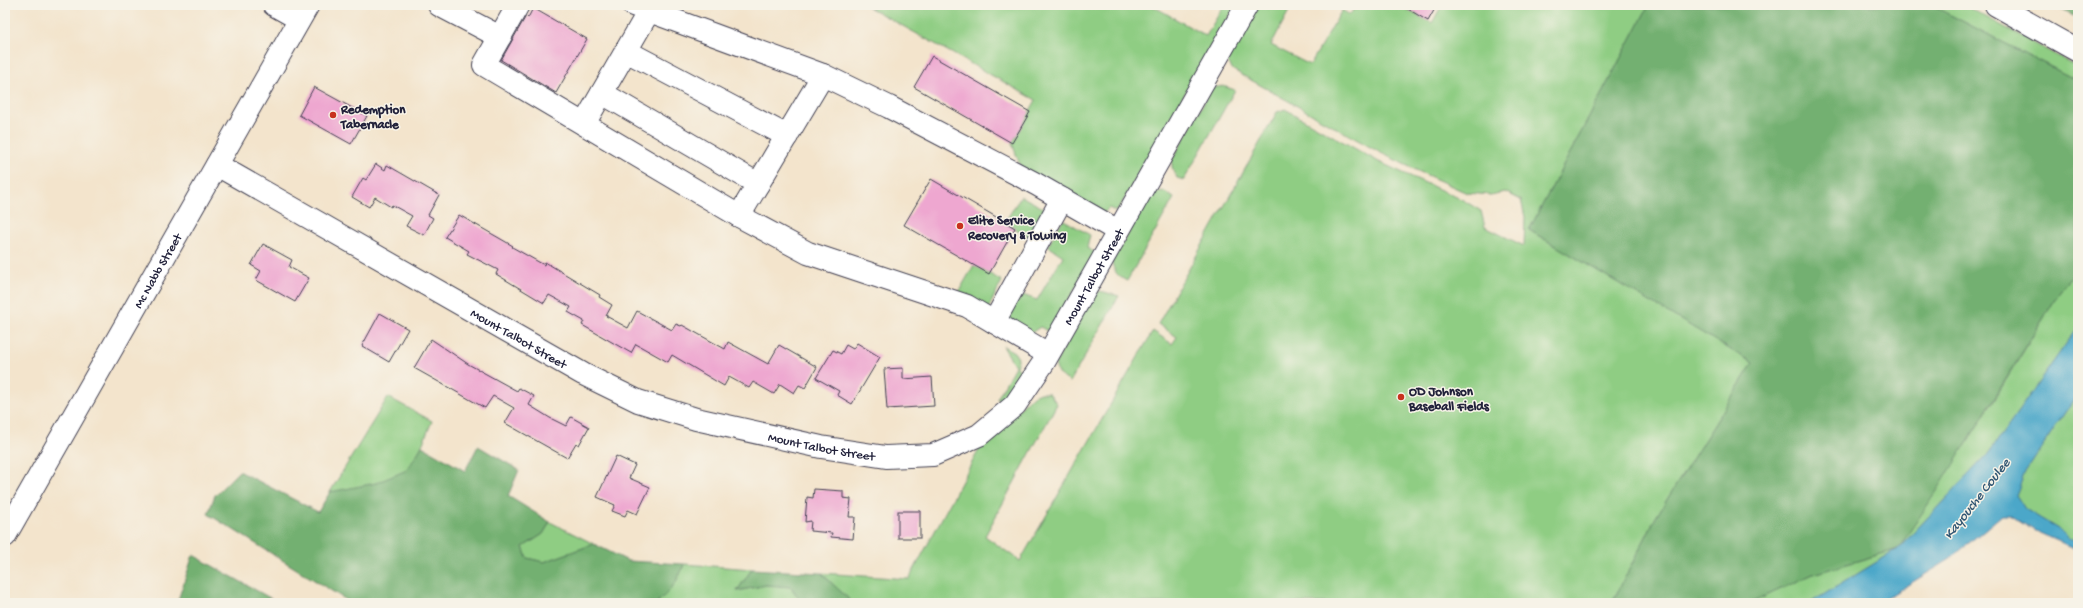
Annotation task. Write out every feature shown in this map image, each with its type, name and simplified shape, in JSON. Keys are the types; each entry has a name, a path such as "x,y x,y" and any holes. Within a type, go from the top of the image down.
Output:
{"street":[{"path":"274,5 304,12"},
{"path":"439,5 500,37"},
{"path":"518,5 484,65 739,216 808,253 967,306 1048,354"},
{"name":"Mount Talbot Street","path":"216,165 583,374 638,401 696,419 821,447 886,457 933,454 979,435 1015,405 1048,354 1247,5"},
{"path":"1996,5 2078,51"},
{"path":"584,124 626,51 641,8 823,75 889,107 1062,199 1118,231"},
{"name":"Mc Nabb Street","path":"5,536 304,12"},
{"path":"626,51 787,136"},
{"path":"739,216 823,75"},
{"path":"602,94 758,184"},
{"path":"994,322 1062,199"}],"green space":[{"path":"865,5 1151,5 1206,36 1224,5 1236,5 1117,212 1109,208 1104,213 1021,168 1012,143 1036,100"},
{"name":"OD Johnson Baseball Fields","path":"1257,5 1292,5 1271,45 1310,65 1342,10 1350,15 1356,5 1399,5 1432,23 1442,5 1649,5 1529,230 1753,363 1656,517 1612,603 853,603 821,573 909,579 982,444 1033,396 1040,393 1049,393 1057,404 985,536 1020,561 1153,331 1172,344 1177,337 1158,324 1277,112 1285,109 1379,162 1463,200 1481,211 1485,227 1524,246 1525,217 1521,200 1505,192 1491,195 1467,193 1418,171 1379,152 1233,70 1228,62 1230,53"},
{"path":"1649,5 1931,5 2078,81 2078,268 2059,293 1937,491 1898,549 1813,574 1751,603 1612,603 1656,517 1753,363 1529,230"},
{"path":"1931,5 1964,5 2078,67 2078,81"},
{"path":"2055,5 2078,5 2078,19"},
{"path":"1223,86 1235,90 1184,180 1177,178 1172,167 1172,160 1212,88"},
{"path":"1163,191 1174,198 1127,281 1116,273 1112,261 1151,194"},
{"path":"1021,196 1045,209 1032,234 1027,236 1005,222"},
{"path":"1064,220 1090,235 1087,248 1096,253 1050,332 1040,327 1031,333 1005,320 1020,294 1037,300 1063,256 1048,246"},
{"path":"974,265 1002,281 988,309 958,293"},
{"path":"2078,268 2078,327 1988,454 1898,549 1989,408 2059,293"},
{"path":"1100,291 1119,296 1070,382 1058,374 1055,364 1091,298"},
{"path":"1003,346 1014,352 1018,358 1017,368 1025,373 1004,403 997,399 1015,366"},
{"path":"2078,393 2078,542 2068,539 2058,529 2025,509 2016,495 2025,472"},
{"path":"388,397 432,421 414,461 407,470 392,478 358,488 330,492"},
{"path":"422,446 465,471 478,446 519,470 508,496 550,522 543,534 523,547 527,558 544,562 594,544 628,561 684,564 676,581 665,595 656,603 351,603 208,514 215,495 239,471 318,512 330,492 376,483 407,470"},
{"path":"550,522 594,544 544,562 527,558 523,547 543,534"},
{"path":"1898,549 1810,603 1751,603 1813,574"},
{"path":"193,555 279,603 185,603 178,600"},
{"path":"684,564 752,569 737,591 766,585 791,587 802,603 656,603 673,586"},
{"path":"752,569 821,573 853,603 802,603 791,587 766,585 737,591"}],"water":[{"name":"Kayouche Coulee","path":"2078,327 2078,393 2025,472 2016,495 2025,509 2058,529 2068,539 2078,542 2078,550 2035,531 2009,515 2002,515 1949,560 1878,603 1810,603 1898,549 1988,454"}],"building":[{"path":"1401,5 1437,5 1428,21"},
{"path":"533,8 587,39 556,93 501,60 526,16 528,18"},
{"path":"932,56 1030,112 1012,143 914,87"},
{"name":"Redemption Tabernacle","path":"314,87 367,116 351,144 299,115"},
{"path":"376,164 385,170 387,165 439,195 428,215 433,218 424,235 406,226 412,216 392,205 391,207 375,197 369,207 352,197 363,178 366,180"},
{"name":"Elite Service Recovery & Towing","path":"931,179 1015,228 989,274 904,225"},
{"path":"459,215 513,246 512,247 544,265 545,262 600,295 599,297 612,305 606,316 628,328 637,311 672,330 676,324 682,325 725,349 728,342 768,364 779,345 817,367 805,388 799,385 794,393 780,384 774,394 753,382 749,388 729,377 724,386 672,355 668,362 636,344 631,353 582,325 584,321 568,312 571,307 549,295 544,303 496,274 498,270 467,254 469,251 445,237"},
{"path":"263,244 292,260 289,267 309,278 295,302 256,280 261,271 251,265"},
{"path":"380,313 408,329 389,362 362,346"},
{"path":"431,339 468,364 517,391 519,388 534,396 529,405 550,418 566,426 571,417 589,427 579,445 576,443 567,458 505,423 514,408 493,396 485,408 414,368"},
{"path":"857,343 880,357 852,404 837,395 839,391 816,378 833,350 841,354 846,345 853,349"},
{"path":"903,368 903,379 932,377 934,406 887,409 884,369"},
{"path":"616,456 635,465 629,478 650,487 637,514 628,510 625,516 612,511 615,505 597,497"},
{"path":"814,489 843,491 843,498 851,499 849,517 855,517 853,539 831,537 832,533 810,531 811,521 805,522 807,497 813,498"},
{"path":"898,511 920,511 920,538 898,538"}],"place":[{"name":"Redemption Tabernacle","path":"333,115"},
{"name":"Elite Service Recovery & Towing","path":"960,226"},
{"name":"OD Johnson Baseball Fields","path":"1401,397"}]}
